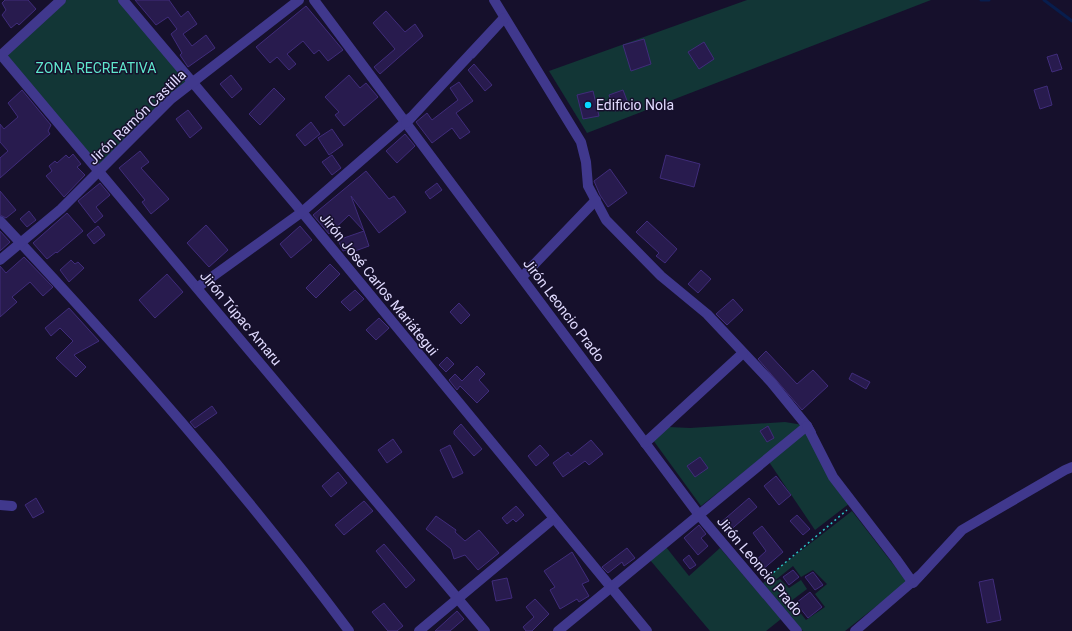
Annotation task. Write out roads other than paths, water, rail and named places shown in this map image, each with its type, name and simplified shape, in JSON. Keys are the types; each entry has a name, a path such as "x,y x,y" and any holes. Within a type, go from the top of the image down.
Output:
{"street":[{"path":"1,56 61,0"},
{"name":"Jirón José Carlos Mariátegui","path":"123,0 302,212 647,631"},
{"name":"Jirón Ramón Castilla","path":"0,260 61,209 100,172 171,99 300,0"},
{"name":"Jirón Leoncio Prado","path":"314,0 699,515 797,631"},
{"path":"494,0 581,142 586,162 588,186 606,220 661,276 707,314 744,353 808,426 832,477 913,583"},
{"path":"198,287 302,212 406,123 504,18"},
{"name":"Jirón Túpac Amaru","path":"1,56 198,287 485,631"},
{"path":"522,277 596,200"},
{"path":"0,221 124,355 248,500 349,631"},
{"path":"645,443 744,353"},
{"path":"558,631 808,426"},
{"path":"855,631 913,583 962,530 1072,467"},
{"path":"0,505 12,506"},
{"path":"419,631 554,519"}],"waterway":[{"path":"981,0 989,0"},
{"path":"1044,0 1072,21"}],"place":[{"name":"Edificio Nola","path":"588,105"}],"park label":[{"name":"ZONA RECREATIVA","path":"96,68"}]}
